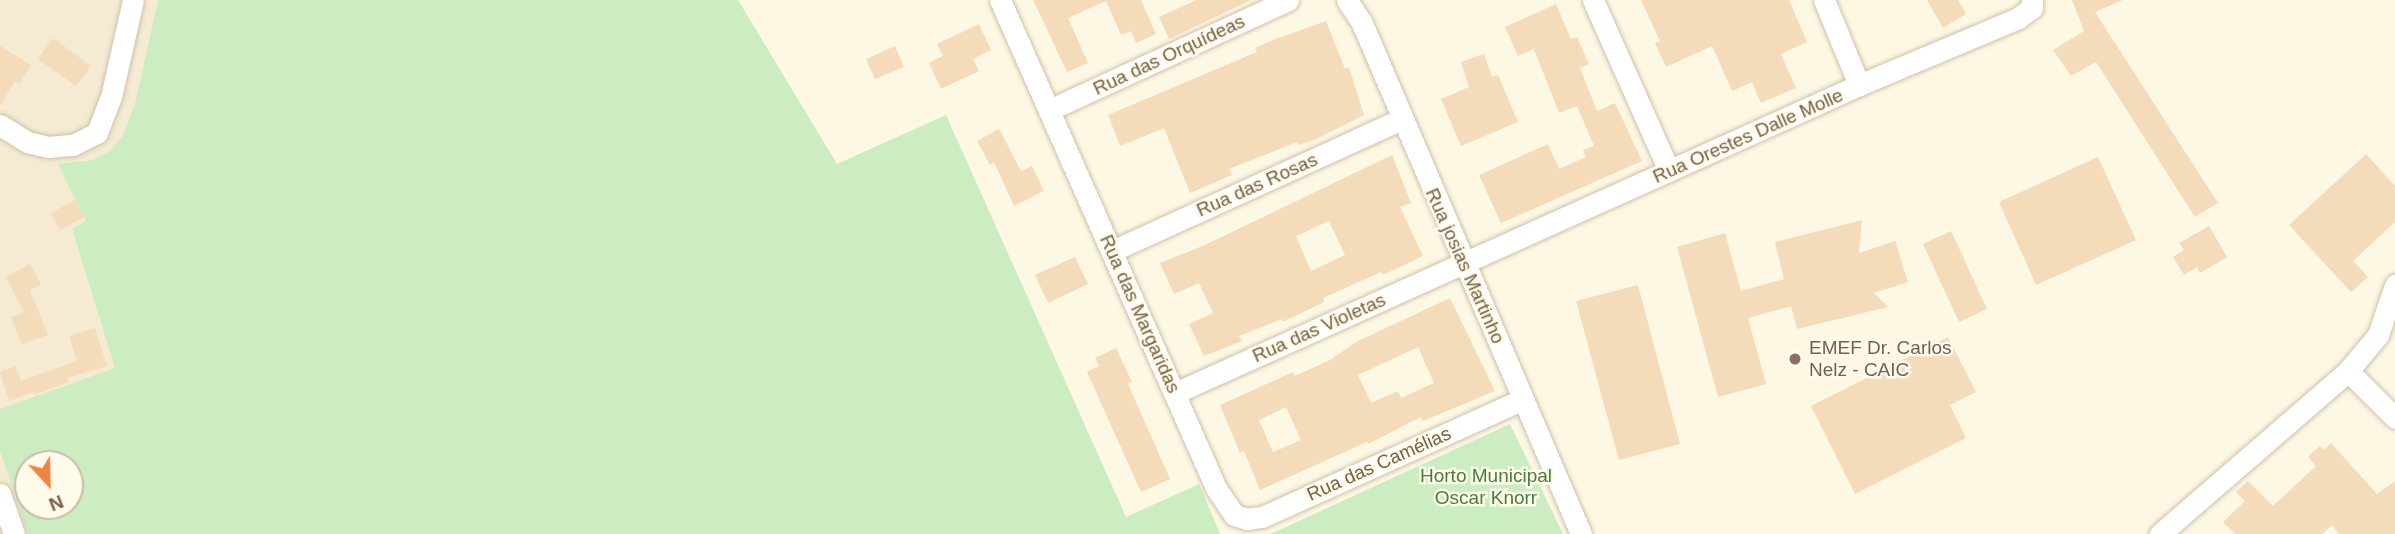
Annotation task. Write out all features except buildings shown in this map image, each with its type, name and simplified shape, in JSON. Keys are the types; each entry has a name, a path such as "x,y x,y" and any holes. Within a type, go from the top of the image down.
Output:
{"street":[{"path":"3,135 34,145 59,148 73,145 96,133 111,97 133,0"},
{"name":"Rua das Margaridas","path":"1000,0 1216,488 1234,515"},
{"name":"Rua das Orquídeas","path":"1049,110 1288,0"},
{"name":"Rua josias Martinho","path":"1347,0 1362,23 1581,534"},
{"path":"1593,0 1669,171"},
{"path":"1824,0 1859,85"},
{"name":"Rua Orestes Dalle Molle","path":"1463,263 1859,85 2018,18 2032,4"},
{"name":"Rua das Rosas","path":"1112,251 1402,119"},
{"name":"Rua das Violetas","path":"1175,393 1463,263"},
{"path":"2160,534 2348,370 2378,335 2395,285"},
{"path":"2348,370 2395,418"},
{"name":"Rua das Camélias","path":"1234,515 1248,519 1262,517 1523,399"},
{"path":"0,494 14,534"}],"shaded area":[{"path":"0,0 158,0 135,103 123,135 110,151 92,160 58,164 87,221 72,230 116,368 0,409"},
{"path":"0,451 14,492 14,520 23,520 28,534 0,534"}],"green space":[{"path":"158,0 738,0 837,164 946,115 1126,517 1199,484 1220,534 28,534 23,520 84,520 84,450 14,450 14,492 0,451 0,409 115,368 72,229 86,221 58,164 92,160 110,151 123,135 135,103"},
{"name":"Horto Municipal Oscar Knorr","path":"1510,424 1563,534 1269,534 1277,531"}],"place":[{"name":"EMEF Dr. Carlos Nelz - CAIC","path":"1795,359"}]}
